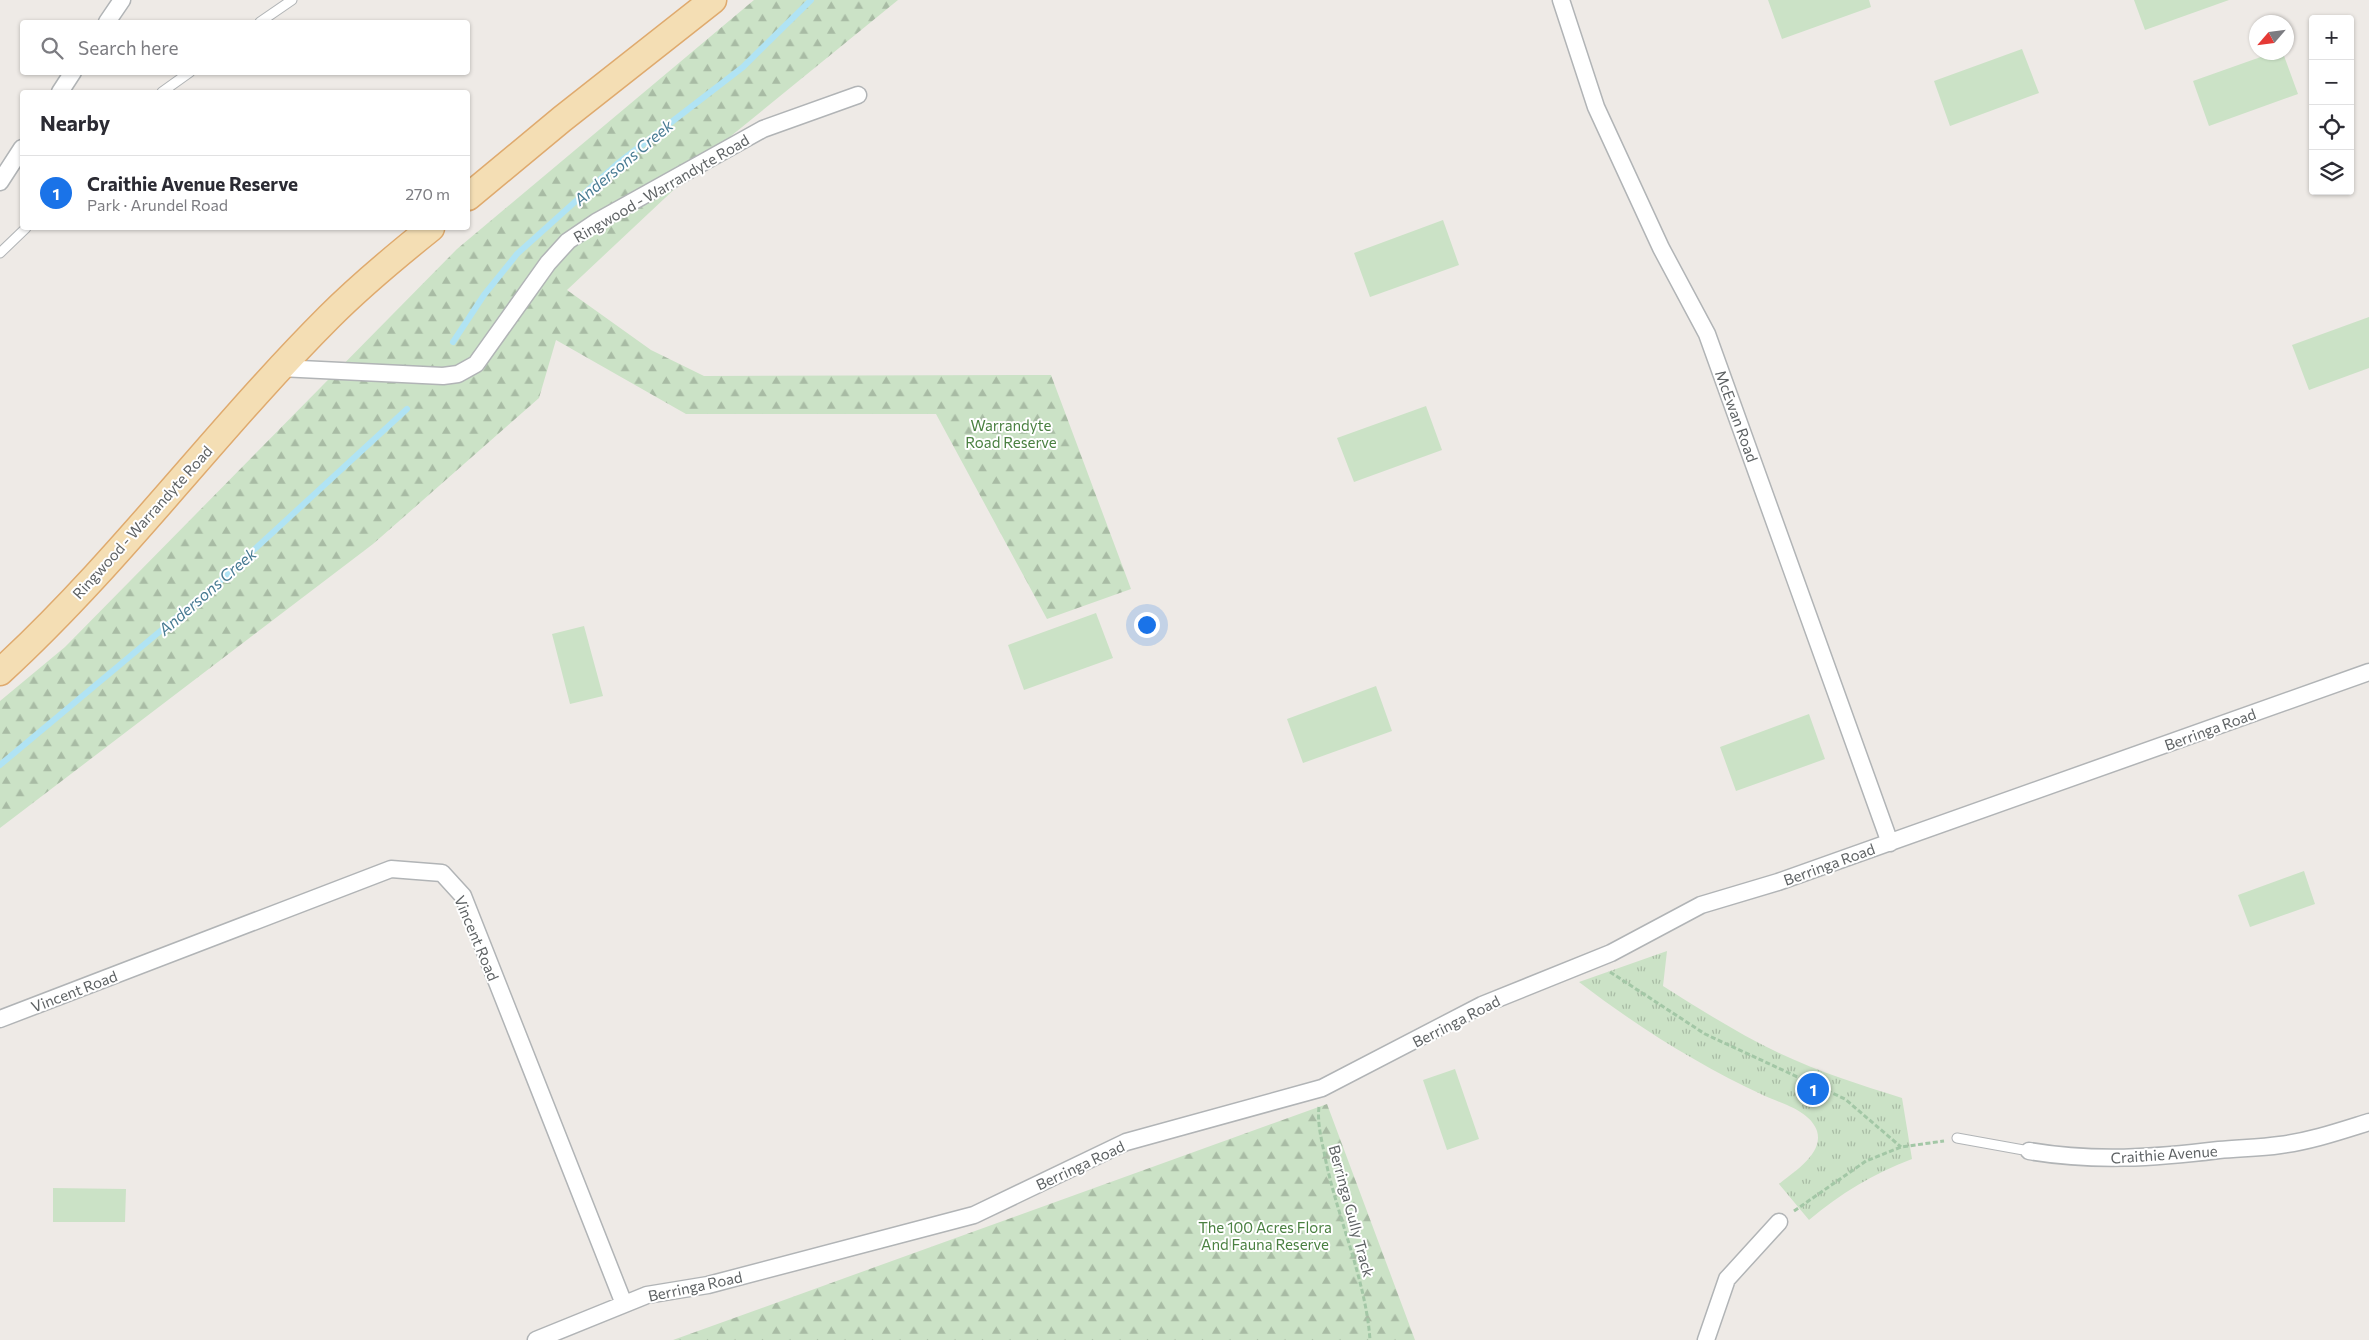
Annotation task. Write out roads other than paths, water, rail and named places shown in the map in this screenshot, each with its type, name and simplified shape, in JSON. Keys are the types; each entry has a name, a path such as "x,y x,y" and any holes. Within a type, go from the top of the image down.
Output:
{"main road":[{"path":"470,195 562,119 713,0"},
{"name":"Ringwood - Warrandyte Road","path":"0,672 47,628 280,368 330,316 429,230"}],"street":[{"path":"107,20 122,0"},
{"name":"McEwan Road","path":"1561,0 1596,107 1660,248 1707,334 1890,842"},
{"path":"61,90 71,75"},
{"name":"Ringwood - Warrandyte Road","path":"280,368 443,376 458,374 476,364 548,263 568,241 596,222 763,129 858,94"},
{"path":"0,182 20,151"},
{"name":"Berringa Road","path":"536,1340 647,1294 708,1285 974,1215 1126,1142 1322,1088 1482,1005 1611,953 1701,905 1778,882 2369,672"},
{"name":"Vincent Road","path":"0,1019 391,869 442,873 462,896 624,1304"},
{"name":"Craithie Avenue","path":"2029,1151 2064,1157 2151,1158 2280,1145 2330,1135 2369,1122"},
{"path":"1706,1340 1727,1279 1779,1222"}],"lane":[{"path":"263,20 292,0"},
{"path":"165,90 186,75"},
{"path":"0,253 24,230"},
{"name":"Craithie Avenue","path":"1957,1138 2029,1151"}],"waterway":[{"name":"Andersons Creek","path":"453,342 484,295 517,254 617,164 743,67 811,0"},
{"name":"Andersons Creek","path":"0,765 219,582 407,409"}],"place":[{"name":"Craithie Avenue Reserve","path":"1813,1089"}],"park label":[{"name":"Warrandyte Road Reserve","path":"1011,434"},
{"name":"The 100 Acres Flora And Fauna Reserve","path":"1265,1236"}]}
